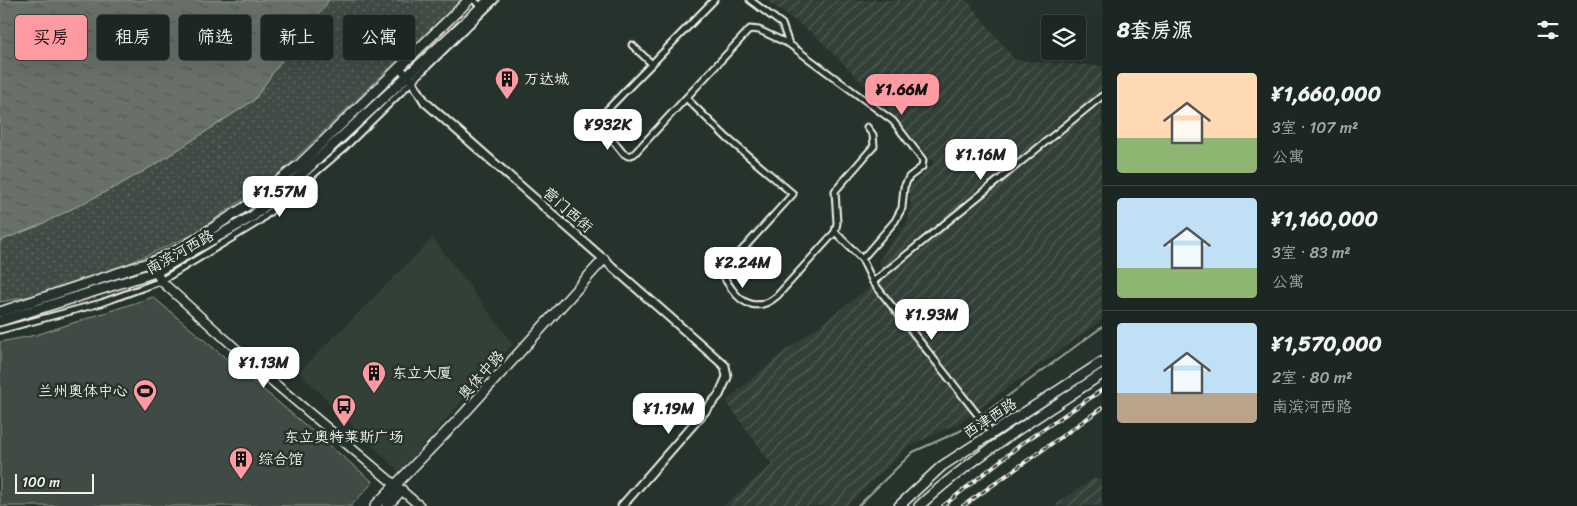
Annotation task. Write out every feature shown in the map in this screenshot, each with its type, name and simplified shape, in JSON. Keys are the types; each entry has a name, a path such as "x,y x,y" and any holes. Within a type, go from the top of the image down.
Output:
{"main road":[{"name":"南滨河西路","path":"0,321 156,272 253,216 305,171 406,74 469,0"},
{"name":"南滨河西路","path":"0,312 154,261 182,248 264,194 483,9 489,0"},
{"name":"奥体中路","path":"387,506 399,487 604,259"},
{"path":"154,261 156,272 161,282 274,382 420,506"},
{"name":"西津西路","path":"899,506 942,466 1102,362"},
{"name":"西津西路","path":"919,506 940,487 980,458 1102,374"},
{"name":"奥体中路","path":"375,506 399,487"}],"street":[{"path":"474,0 483,9"},
{"name":"南滨河西路","path":"483,9 495,0"},
{"path":"714,0 603,114 601,126 623,153 628,156 634,154 750,29 759,30 790,44 893,121 923,160 922,168 909,177 904,187 902,208 895,221 862,259"},
{"path":"750,0 782,24 790,44"},
{"path":"632,45 652,64"},
{"name":"营门西街","path":"406,74 425,102 725,366 727,377 719,395 622,506"},
{"name":"南滨河西路","path":"0,330 91,305 161,282 219,247 272,211 345,147 406,74"},
{"path":"873,282 1102,96"},
{"path":"686,98 727,138 793,194 726,267 724,277 736,296 752,305 770,302 835,232 838,223 835,191 874,146 873,135 866,127"},
{"path":"835,232 862,259 873,282 992,433"}],"shaded area":[{"path":"329,0 461,0 415,44 415,15 343,15 343,60 398,60 279,174 192,235 123,266 31,296 0,302 0,241 40,225 156,164 254,100 282,60 333,60 333,15 316,15"},
{"path":"766,0 967,0 1015,60 1102,66 1102,92 901,262 1102,103 1102,320 962,421 908,447 847,506 723,506 772,465 726,401 776,358 882,278 879,260 908,221 911,204 908,188 934,163 895,116 816,36"},
{"path":"433,238 513,344 399,472 299,372"},
{"name":"兰州奥体中心","path":"153,297 373,482 351,506 0,506 0,342 36,335"},
{"path":"1092,479 1102,479 1102,506 1054,506"}],"water":[{"path":"0,0 329,0 318,15 261,15 261,60 282,60 254,100 156,164 121,184 40,225 0,241"}],"waterway":[{"path":"858,506 913,452 960,431 1102,327"}],"railway":[{"path":"943,506 1024,442 1102,390"},
{"path":"963,506 1102,408"}],"place":[{"name":"万达城","path":"507,100"},
{"name":"东立大厦","path":"374,394"},
{"name":"兰州奥体中心","path":"145,412"},
{"name":"东立奥特莱斯广场","path":"344,427"},
{"name":"综合馆","path":"241,480"}]}
